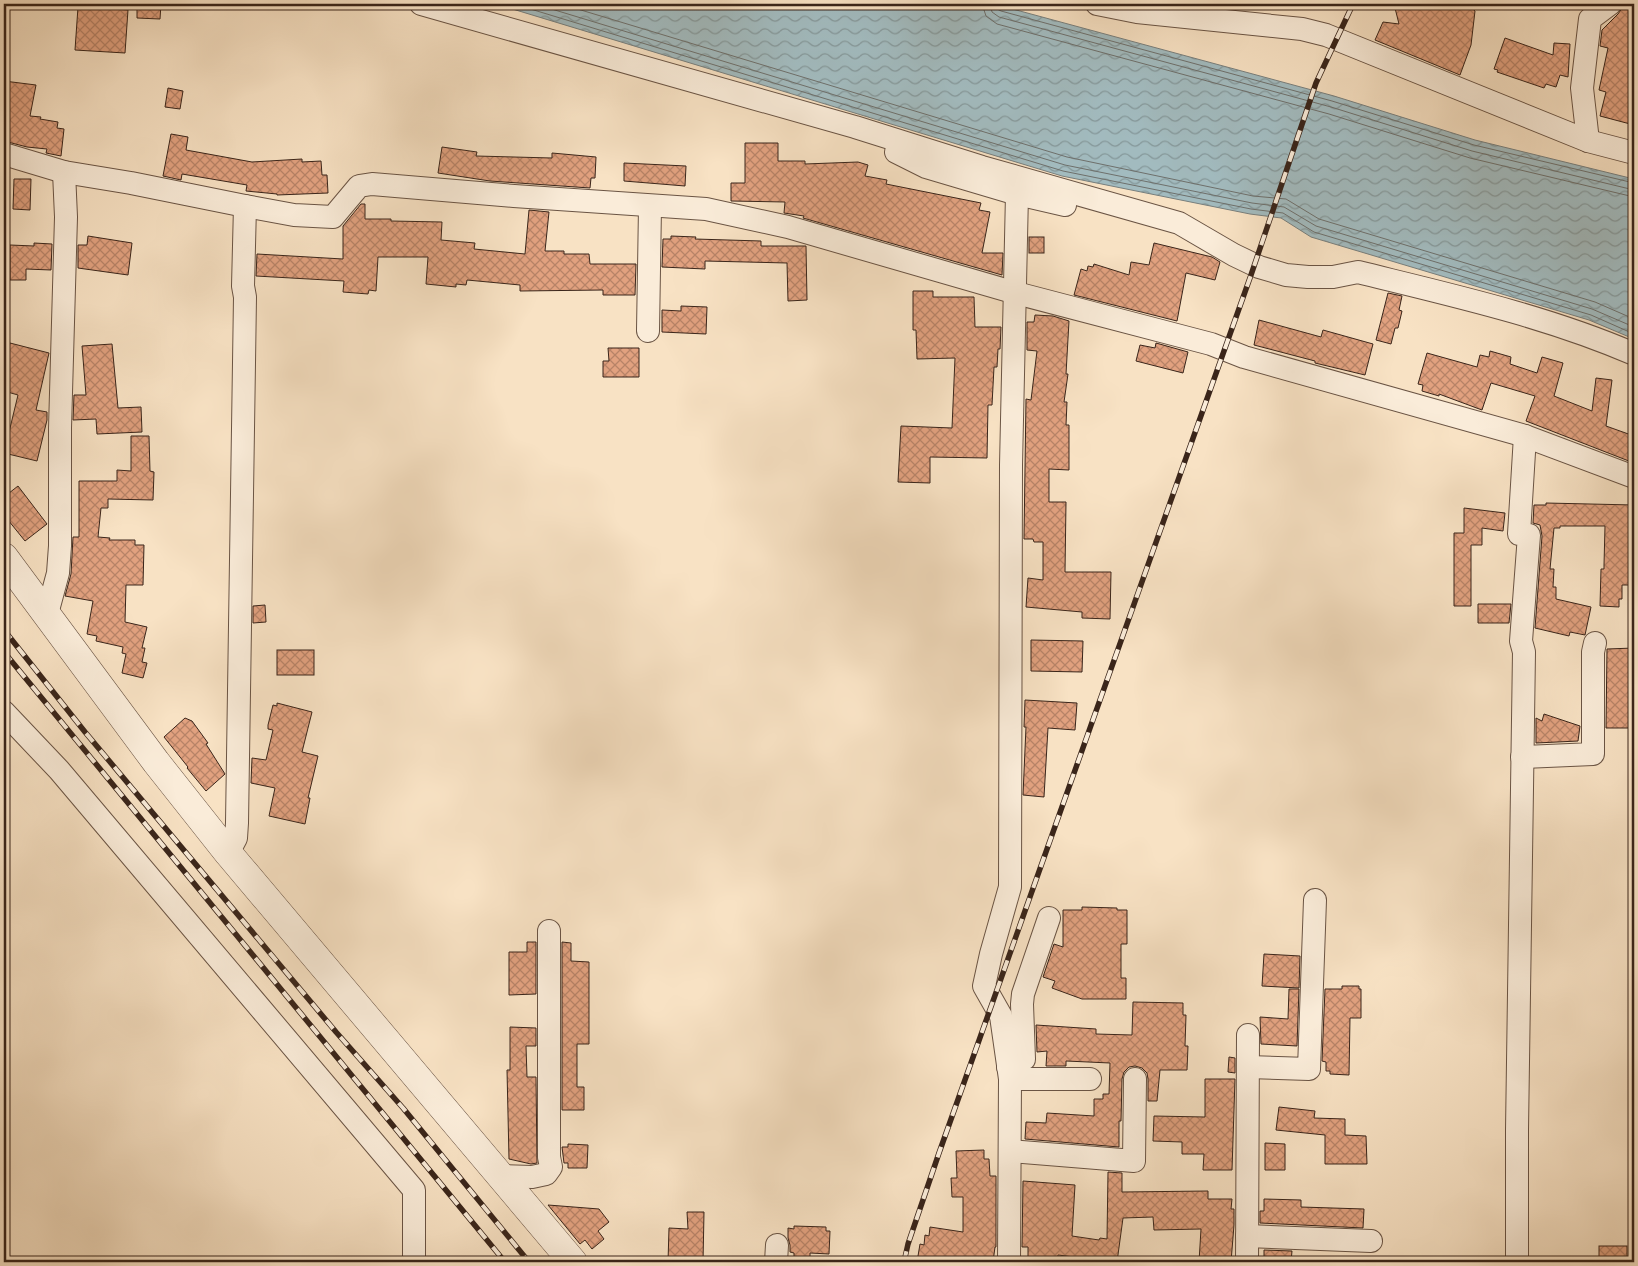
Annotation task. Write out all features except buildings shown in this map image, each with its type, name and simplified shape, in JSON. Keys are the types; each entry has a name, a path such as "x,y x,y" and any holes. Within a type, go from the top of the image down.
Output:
{"street":[{"path":"421,4 855,128 982,168 1179,223 1259,267 1286,275 1333,277 1358,272 1530,318 1605,341 1634,354"},
{"path":"1097,4 1137,12 1219,11 1326,35 1588,141 1634,153"},
{"path":"1588,141 1582,88 1590,19 1610,4"},
{"path":"855,128 926,167 1017,194 1087,210 1107,211 1116,205"},
{"path":"4,154 64,172 294,214 333,216 358,186 372,184 650,207 706,209 788,227 1016,293 1211,344 1244,357 1525,436 1634,477"},
{"path":"47,614 58,573 60,546 60,428 66,217 64,172"},
{"path":"1009,1262 1009,1073 1001,1016 984,986 1010,887 1011,465 1017,194"},
{"path":"228,853 236,838 237,823 245,206"},
{"path":"648,331 650,207"},
{"path":"1517,1262 1517,1130 1524,652 1521,641 1529,535 1519,534 1525,436"},
{"path":"4,557 156,762 228,853 573,1262"},
{"path":"1522,757 1593,754 1592,652 1595,643"},
{"path":"4,712 59,770 414,1190 414,1262"},
{"path":"1248,1067 1310,1069 1314,900"},
{"path":"1009,1073 1024,1059 1023,994 1049,918"},
{"path":"499,1176 546,1174 551,1167 549,1157 549,931"},
{"path":"1247,1262 1248,1035"},
{"path":"1009,1073 1090,1079"},
{"path":"1010,1151 1134,1161 1135,1079"},
{"path":"1247,1236 1371,1240"}],"water":[{"path":"496,4 994,4 1334,96 1475,140 1634,179 1634,339 1589,320 1311,237 1281,218 1250,214 1062,176"}],"railway":[{"path":"904,1262 908,1244 939,1153 1251,275 1316,83 1353,4"},
{"path":"4,630 85,732 336,1032 403,1108 529,1262"},
{"path":"4,652 505,1262"}]}
